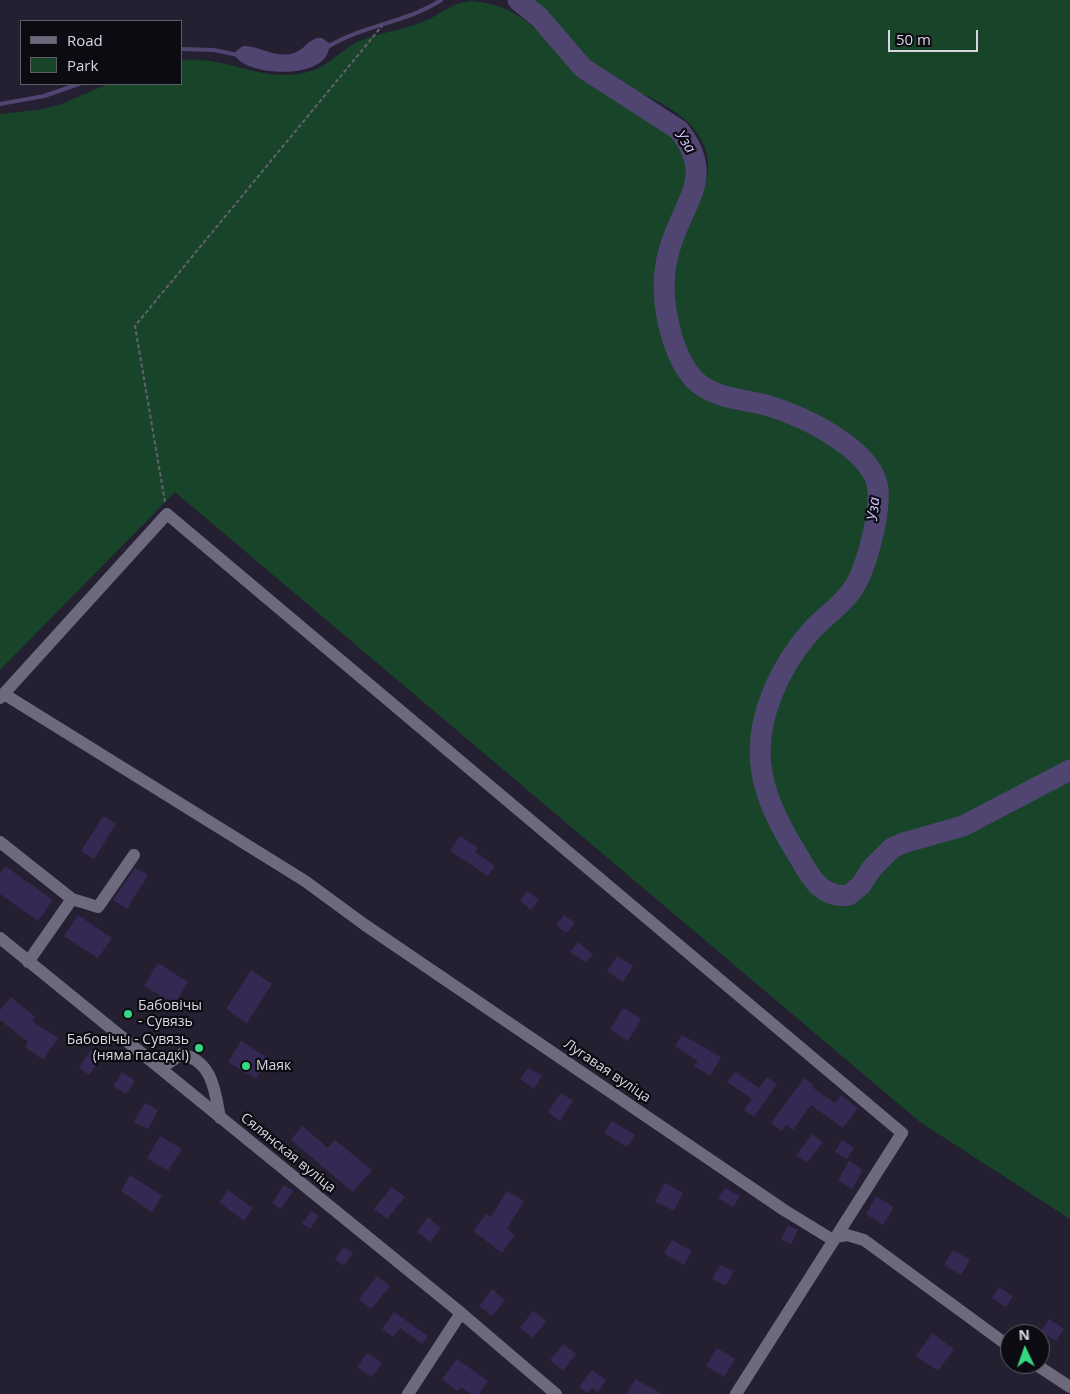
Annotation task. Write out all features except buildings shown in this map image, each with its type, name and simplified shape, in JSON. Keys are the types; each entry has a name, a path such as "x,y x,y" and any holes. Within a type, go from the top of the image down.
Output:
{"street":[{"path":"2,696 167,514 902,1133 736,1394"},
{"name":"Лугавая вуліца","path":"2,696 271,862 305,881 365,925 776,1204 834,1238 847,1235 864,1240 1000,1340"},
{"path":"0,842 72,899 98,908 134,855"},
{"path":"28,962 72,899"},
{"name":"Сялянская вуліца","path":"0,938 461,1313 556,1394"},
{"path":"161,1068 182,1054 195,1057 211,1077 220,1118"},
{"path":"408,1394 461,1313"},
{"path":"1050,1374 1070,1387"}],"path":[{"path":"167,514 135,326 382,26"}],"green space":[{"path":"534,0 1070,0 1070,761 974,811 885,844 859,875 844,886 829,883 817,873 791,828 779,803 770,776 767,742 774,708 789,675 808,647 850,602 866,576 874,554 882,517 884,495 882,478 874,462 862,448 829,424 793,407 722,387 703,375 695,366 680,338 673,306 673,290 674,274 681,243 707,179 708,166 701,139 692,126 667,107 609,77 587,61"},
{"path":"473,1 492,4 522,18 534,27 591,83 665,127 684,146 689,158 688,183 662,243 656,280 661,320 666,341 674,359 684,376 704,395 720,403 781,418 817,434 833,444 860,471 867,486 870,504 868,525 864,548 852,580 836,600 809,626 780,664 762,701 752,740 752,761 760,797 766,813 805,882 821,898 841,904 851,902 865,892 887,862 901,853 951,838 1070,778 1070,1219 920,1122 175,492 0,670 0,114 37,110 59,105 106,85 182,85 182,60 213,61 275,74 291,75 308,72 327,63 357,42 414,25 429,19 451,6"}],"shaded area":[{"path":"317,38 322,38 329,43 327,55 318,64 305,69 289,72 272,71 244,63 235,56 236,51 243,46 281,54 294,53"}],"waterway":[{"path":"326,48 354,34 413,14 441,0"},
{"name":"Уза","path":"518,0 540,18 583,68 679,130 690,147 695,162 696,176 688,204 669,251 664,283 665,305 672,337 685,368 698,383 713,392 762,404 795,415 814,424 849,447 864,461 874,475 878,490 877,514 871,543 856,584 841,603 812,630 789,661 771,696 761,734 760,754 764,784 782,827 813,879 831,894 849,895 861,885 872,868 892,848 903,843 963,826 1070,770"},
{"path":"182,49 214,50 238,55"},
{"path":"0,104 44,96 76,85"}],"place":[{"name":"Бабовічы - Сувязь","path":"128,1014"},
{"name":"Бабовічы - Сувязь (няма пасадкі)","path":"199,1048"},
{"name":"Маяк","path":"246,1066"}]}
